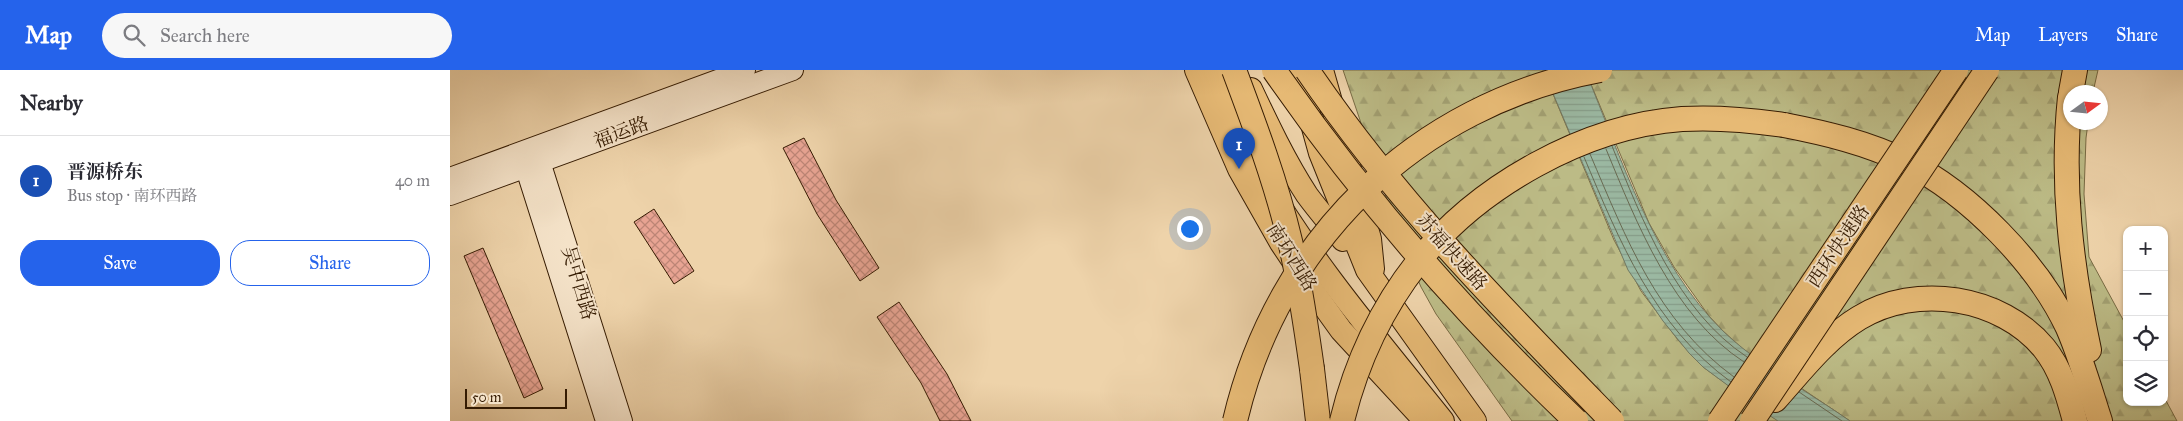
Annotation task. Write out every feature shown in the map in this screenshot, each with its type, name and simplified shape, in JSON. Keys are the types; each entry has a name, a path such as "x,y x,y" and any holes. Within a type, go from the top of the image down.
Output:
{"highway":[{"path":"1234,70 1255,127 1289,239 1306,320 1318,421"},
{"name":"苏福快速路","path":"1274,70 1312,125 1426,266 1498,344 1576,421"},
{"name":"苏福快速路","path":"1308,70 1379,168 1445,247 1612,421"},
{"path":"1235,421 1252,362 1274,313 1307,256 1356,198 1408,153 1461,119 1502,99 1530,89 1600,70"},
{"name":"西环快速路","path":"1720,421 1956,70"},
{"name":"西环快速路","path":"1753,421 1987,70"},
{"path":"2072,85 2075,70"},
{"path":"1342,421 1357,370 1382,315 1419,261 1458,221 1483,200 1505,183 1540,163 1592,139 1647,124 1681,119 1707,118 1748,120 1784,125 1854,142 1907,162 1936,180 1977,211 2006,240 2050,297 2067,326 2078,352 2101,421"},
{"path":"2068,130 2066,154 2070,237 2082,318 2101,421"},
{"path":"1753,421 1823,347 1844,328 1873,310 1901,302 1932,298 1960,301 1999,314 2034,338 2056,367 2065,386 2075,421"}],"main road":[{"name":"福运路","path":"450,195 531,156 745,70"},
{"name":"福运路","path":"450,178 531,156 793,70"},
{"name":"南环西路","path":"1196,70 1239,169 1281,243 1341,330 1424,421"},
{"path":"1215,70 1249,152 1286,215 1354,309 1443,421"},
{"path":"1243,70 1275,140 1308,196 1370,275 1474,421"},
{"path":"1297,70 1320,153 1370,275"},
{"path":"1308,70 1337,175 1342,207"},
{"path":"1322,70 1370,239 1370,275"},
{"name":"吴中西路","path":"531,156 606,421"},
{"name":"吴中西路","path":"531,156 622,421"}],"green space":[{"path":"1343,70 1543,70 1614,240 1641,291 1678,340 1703,367 1778,421 1512,421 1436,314 1421,287 1401,241"},
{"path":"1585,70 2098,70 2095,85 2063,85 2063,130 2087,130 2084,194 2089,257 2123,320 2123,406 2168,406 2168,404 2177,421 1850,421 1743,349 1723,331 1709,316 1674,267 1649,223"}],"water":[{"path":"1543,70 1585,70 1642,208 1677,274 1699,304 1723,331 1752,355 1850,421 1778,421 1703,367 1689,353 1663,321 1628,270"}],"building":[{"path":"804,138 836,200 879,268 860,281 817,214 783,148"},
{"path":"654,209 694,271 674,284 634,222"},
{"path":"483,248 543,389 524,398 464,256"},
{"path":"899,302 947,374 971,421 940,421 921,383 877,317"}],"place":[{"name":"晋源桥东","path":"1239,169"}]}
